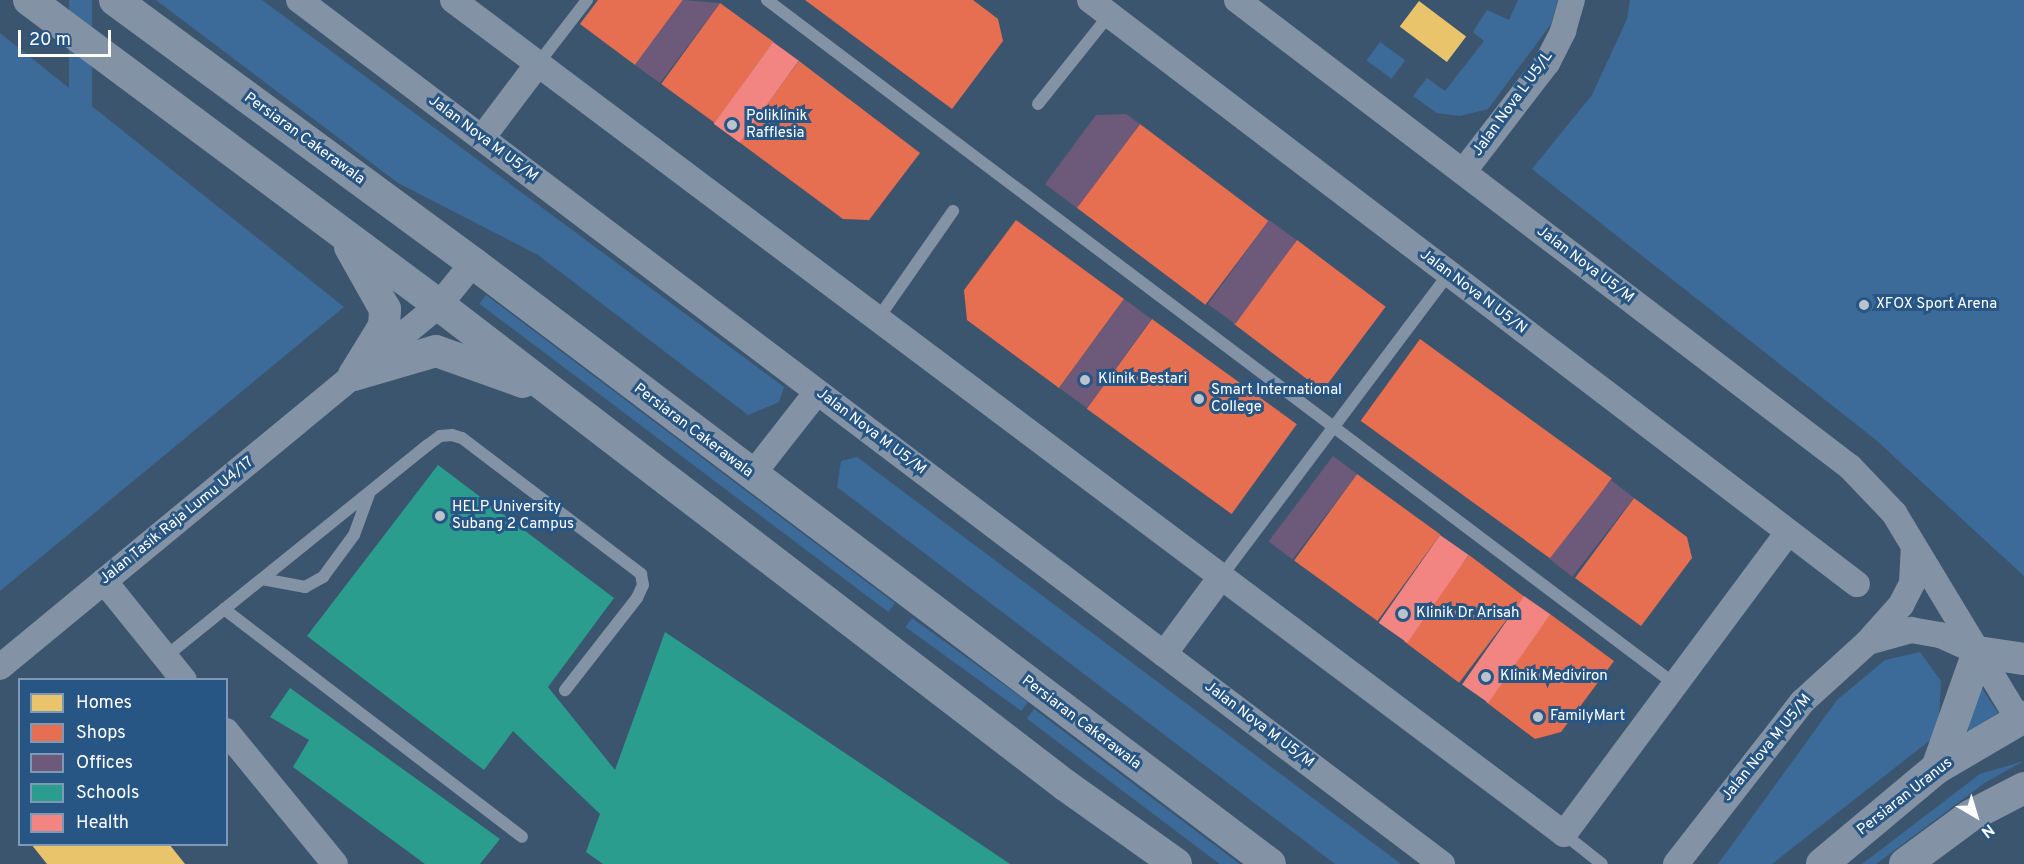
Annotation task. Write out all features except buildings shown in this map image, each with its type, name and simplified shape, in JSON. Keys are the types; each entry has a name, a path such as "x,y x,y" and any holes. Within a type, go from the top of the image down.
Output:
{"street":[{"path":"29,0 439,305 1065,785 1176,864"},
{"name":"Persiaran Cakerawala","path":"115,0 473,262 752,476 1270,864"},
{"name":"Jalan Nova M U5/M","path":"299,0 1442,864"},
{"path":"453,0 1564,834 1788,532"},
{"name":"Jalan Nova U5/M","path":"1237,0 1850,467 1894,513 2022,721"},
{"name":"Jalan Nova L U5/L","path":"1463,172 1547,63 1563,32 1572,0"},
{"name":"Jalan Nova N U5/N","path":"1107,5 1449,273 1857,584"},
{"path":"482,138 537,65"},
{"path":"341,234 386,309 384,326 354,375"},
{"name":"Jalan Tasik Raja Lumu U4/17","path":"0,667 439,305 473,262"},
{"path":"354,375 436,351 454,354 557,396"},
{"path":"752,476 817,392"},
{"name":"Jalan Nova M U5/M","path":"1676,864 1802,702 1868,642 1901,605 1911,583 1914,547"},
{"path":"1164,654 1221,578"},
{"path":"104,581 182,678"},
{"path":"1868,642 1911,630 1940,635 1978,652 2024,659"},
{"path":"1937,768 1978,652"},
{"name":"Persiaran Uranus","path":"1822,864 1937,768 2022,721"},
{"path":"228,733 335,864"},
{"path":"1905,864 1970,816 2024,788"}],"lane":[{"path":"537,65 587,0"},
{"path":"767,0 1676,685"},
{"path":"1038,104 1107,5"},
{"path":"877,320 953,211"},
{"path":"1221,578 1449,273"},
{"path":"165,657 440,436 452,435 462,438 641,574 643,585 637,597 565,690"},
{"path":"262,579 304,587 322,577 354,535 369,493"},
{"path":"224,609 522,837"},
{"path":"1564,834 1602,864"}],"shaded area":[{"path":"69,0 92,0 92,455 69,455"},
{"path":"156,0 262,0 784,387 779,402 748,415 538,255 398,183"},
{"path":"1518,0 1558,0 1551,24 1488,109 1460,116 1437,113 1413,96 1427,78 1445,91 1484,41 1473,32 1487,10 1509,20"},
{"name":"XFOX Sport Arena","path":"1630,0 2024,0 2024,576 1876,440 1532,169 1592,95 1627,19"},
{"path":"0,33 344,307 0,591"},
{"path":"1380,42 1405,60 1392,79 1366,61"},
{"path":"486,295 895,603 888,612 479,304"},
{"path":"857,457 1401,864 1335,864 837,487 841,461"},
{"path":"912,618 1028,702 1021,711 906,627"},
{"path":"1920,652 1941,681 1938,734 1772,864 1718,864 1837,700 1885,660"},
{"path":"1976,679 1998,713 1968,732"},
{"path":"1034,709 1240,864 1220,864 1027,719"},
{"path":"2024,761 1986,782 1876,864 1862,864 1980,774"}],"place":[{"name":"Poliklinik Rafflesia","path":"732,125"},
{"name":"XFOX Sport Arena","path":"1864,305"},
{"name":"Klinik Bestari","path":"1085,380"},
{"name":"Smart International College","path":"1199,399"},
{"name":"HELP University Subang 2 Campus","path":"440,516"},
{"name":"Klinik Dr Arisah","path":"1403,614"},
{"name":"Klinik Mediviron","path":"1486,677"},
{"name":"FamilyMart","path":"1538,717"}]}
